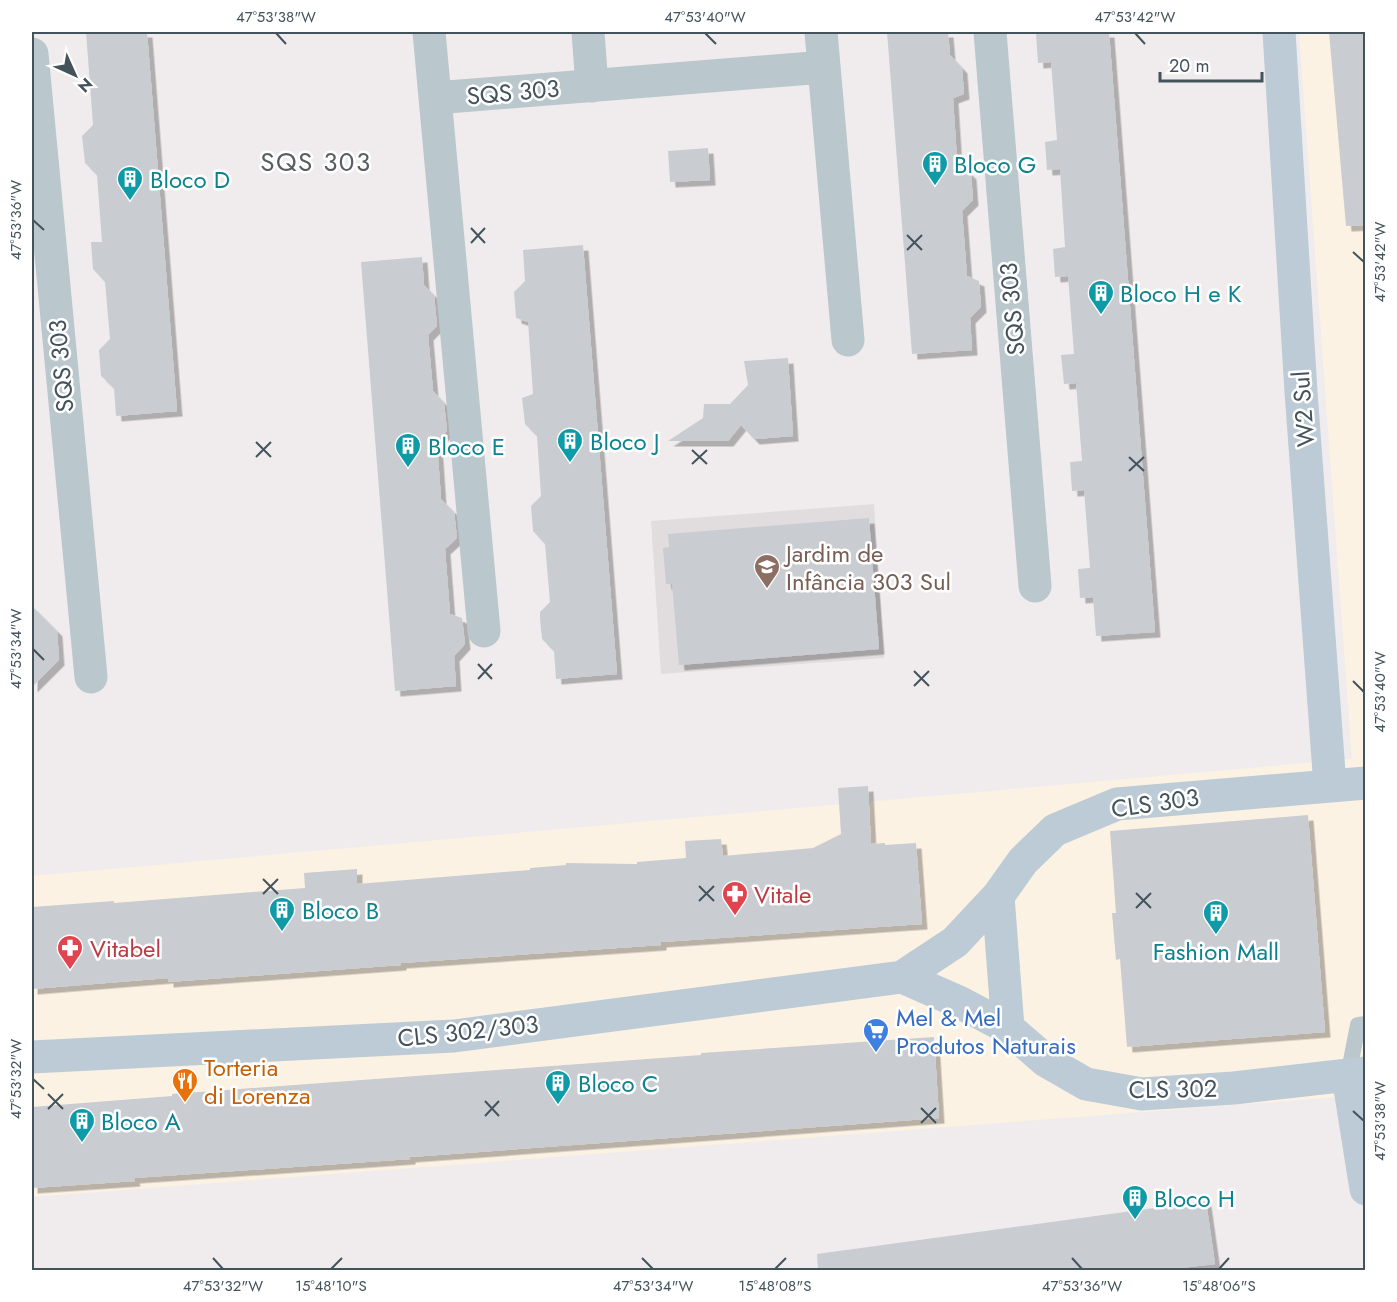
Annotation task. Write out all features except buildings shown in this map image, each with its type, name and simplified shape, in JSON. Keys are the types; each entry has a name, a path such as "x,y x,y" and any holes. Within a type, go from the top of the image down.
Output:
{"street":[{"name":"SQS 303","path":"429,32 484,631"},
{"name":"SQS 303","path":"588,32 592,86"},
{"path":"821,32 849,340"},
{"name":"SQS 303","path":"990,32 1035,586"},
{"name":"W2 Sul","path":"1279,32 1301,392 1330,786"},
{"name":"SQS 303","path":"32,54 91,677"},
{"name":"SQS 303","path":"435,98 824,68"},
{"name":"CLS 303","path":"902,977 955,942 998,896 1023,861 1055,830 1117,804 1365,783"},
{"path":"998,896 1008,1029"},
{"name":"CLS 302","path":"902,977 958,1002 1008,1029 1046,1061 1086,1084 1142,1094 1234,1088 1357,1075"},
{"name":"CLS 302/303","path":"32,1057 454,1036 902,977"},
{"path":"1357,1075 1365,1189"}],"lane":[{"path":"1357,1075 1358,1025 1365,1024"}],"shaded area":[{"path":"1299,32 1365,32 1365,1095 32,1197 32,876 1352,759"},
{"name":"Jardim de Infância 303 Sul","path":"874,504 884,658 661,674 651,521"}],"place":[{"name":"Bloco G","path":"935,187"},
{"name":"Bloco D","path":"130,202"},
{"name":"Bloco H e K","path":"1101,316"},
{"name":"Bloco J","path":"570,464"},
{"name":"Bloco E","path":"408,469"},
{"name":"Jardim de Infância 303 Sul","path":"767,590"},
{"name":"Vitale","path":"735,917"},
{"name":"Bloco B","path":"282,933"},
{"name":"Fashion Mall","path":"1216,936"},
{"name":"Vitabel","path":"70,971"},
{"name":"Mel & Mel Produtos Naturais","path":"876,1054"},
{"name":"Torteria di Lorenza","path":"185,1104"},
{"name":"Bloco C","path":"558,1106"},
{"name":"Bloco A","path":"82,1144"},
{"name":"Bloco H","path":"1135,1221"}],"district":[{"name":"SQS 303","path":"316,162"}]}
